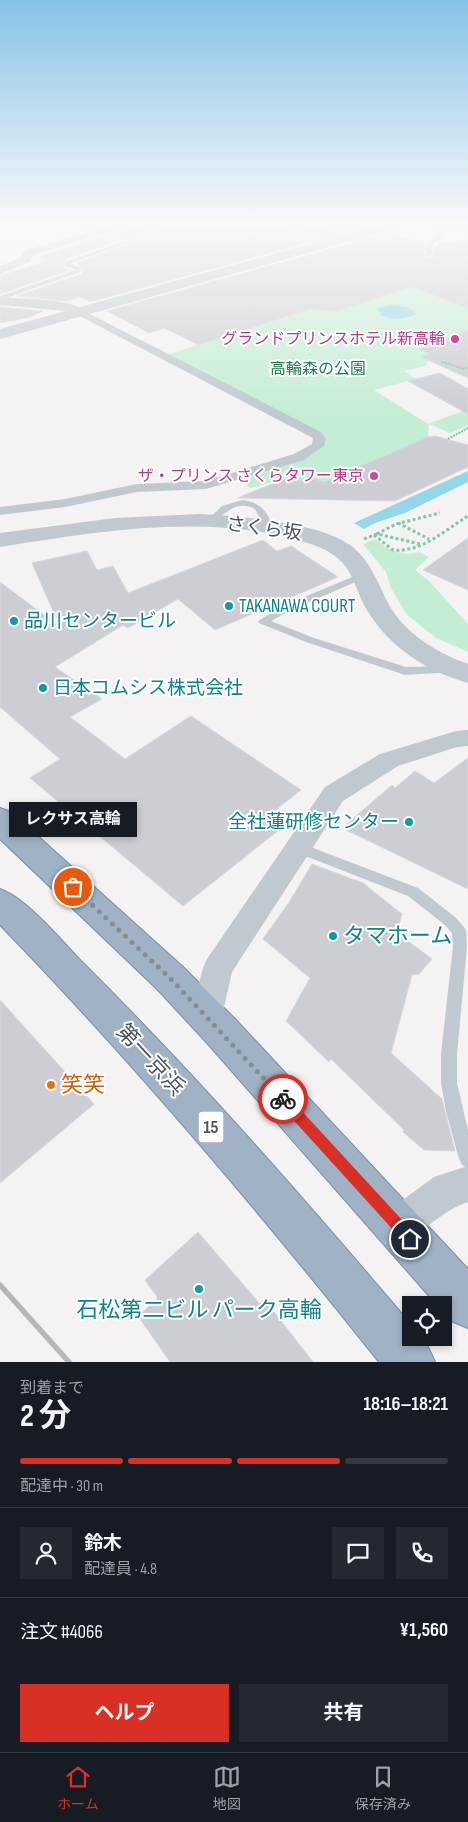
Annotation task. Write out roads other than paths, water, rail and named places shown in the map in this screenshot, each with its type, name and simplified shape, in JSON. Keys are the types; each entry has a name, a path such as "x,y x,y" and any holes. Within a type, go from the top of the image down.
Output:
{"highway":[{"path":"0,820 170,978 468,1304"},
{"name":"第一京浜","path":"0,903 42,944 167,1077 410,1362"}],"street":[{"path":"0,334 172,286"},
{"path":"0,299 68,307 317,435 320,439 318,446 299,457 206,485 138,488 65,503 0,511"},
{"name":"さくら坂","path":"0,540 121,524 210,522 268,526 296,531 344,551 361,568 376,605 386,622 401,637 430,656 464,672"},
{"path":"206,1016 218,968 300,848 334,794 389,760 456,739 468,738"},
{"path":"398,1226 447,1190 468,1184"}],"lane":[{"path":"0,299 38,286"},
{"path":"364,575 263,620 310,640 405,671 464,672"},
{"path":"300,848 413,892 464,930 460,947 449,1054 449,1082 454,1111 468,1159"}],"water":[{"path":"391,305 407,307 417,314 394,319 380,315 381,312 376,309"},
{"path":"468,471 468,482 405,513 375,523 364,529 354,523"}],"railway":[{"path":"0,1285 69,1362"}],"place":[{"name":"グランドプリンスホテル新高輪","path":"455,339"},
{"name":"ザ・プリンス さくらタワー東京","path":"374,476"},
{"name":"TAKANAWA COURT","path":"229,606"},
{"name":"品川センタービル","path":"14,621"},
{"name":"日本コムシス株式会社","path":"43,688"},
{"name":"全社蓮研修センター","path":"409,822"},
{"name":"レクサス高輪","path":"73,887"},
{"name":"タマホーム","path":"333,936"},
{"name":"笑笑","path":"51,1085"},
{"name":"石松第二ビル パーク高輪","path":"199,1289"}],"park label":[{"name":"高輪森の公園","path":"318,369"}]}
